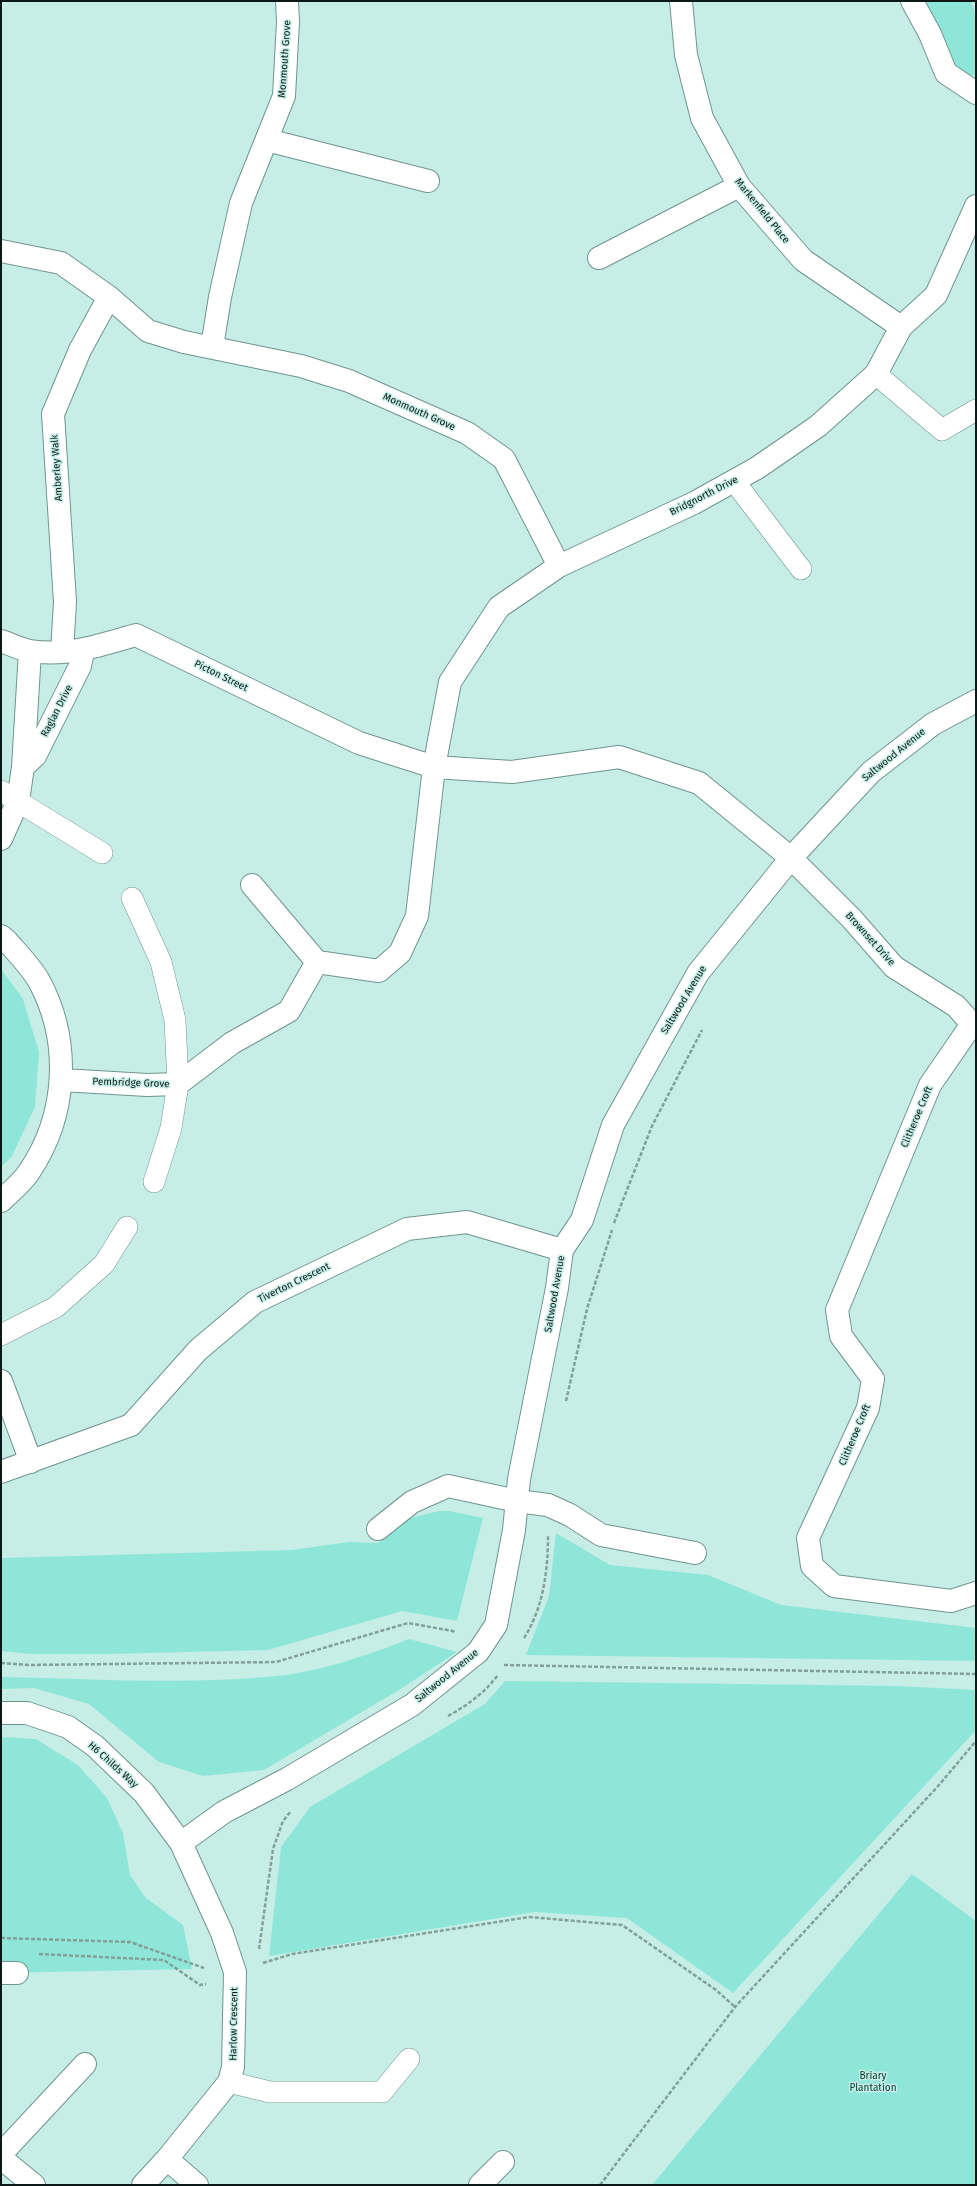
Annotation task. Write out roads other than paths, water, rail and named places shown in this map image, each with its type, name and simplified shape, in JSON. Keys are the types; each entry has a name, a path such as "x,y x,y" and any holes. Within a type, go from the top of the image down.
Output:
{"street":[{"name":"Monmouth Grove","path":"212,346 220,297 241,203 284,96 288,22 287,1"},
{"name":"Markenfield Place","path":"681,1 686,55 702,118 739,186 803,260 901,327"},
{"path":"912,1 930,34 946,73 976,93"},
{"path":"267,140 428,181"},
{"path":"599,258 739,186"},
{"name":"Bridgnorth Drive","path":"317,962 379,971 400,953 417,916 434,767 450,682 499,607 559,566 694,503 757,468 818,426 876,374 901,327 936,295 976,206"},
{"name":"Monmouth Grove","path":"1,251 61,263 109,297 148,331 184,342 212,346 301,366 349,381 466,432 504,459 559,566"},
{"name":"Amberley Walk","path":"72,651 65,602 53,414 80,350 109,297"},
{"name":"Picton Street","path":"1,641 30,651 72,651 136,635 360,743 434,767 512,772 619,758 699,784 791,858"},
{"name":"Raglan Drive","path":"1,839 10,796 23,767 30,651"},
{"name":"Raglan Drive","path":"23,767 35,756 80,666 72,651"},
{"name":"Saltwood Avenue","path":"181,1843 224,1812 286,1779 412,1705 478,1652 496,1625 514,1530 517,1501 557,1288 562,1250 582,1220 613,1125 698,973 791,858 871,772 933,724 976,701"},
{"name":"Brownset Drive","path":"791,858 852,919 894,967 956,1006 974,1024"},
{"path":"252,886 317,962"},
{"path":"1,936 7,941 39,981 58,1029 62,1080 52,1129 28,1173 1,1201"},
{"name":"Pembridge Grove","path":"62,1080 147,1085 178,1084 232,1043 288,1011 317,962"},
{"name":"Clitheroe Croft","path":"974,1024 930,1086 837,1310 841,1336 872,1379 868,1408 808,1538 812,1566 834,1586 951,1601 976,1593"},
{"name":"Tiverton Crescent","path":"1,1472 131,1425 198,1350 255,1302 407,1229 467,1222 562,1250"},
{"path":"1,1381 31,1462"},
{"path":"378,1529 412,1502 448,1486 517,1501 548,1505 570,1515 601,1535 695,1553"},
{"name":"H6 Childs Way","path":"1,1713 27,1713 68,1728 94,1746 144,1792 181,1843"},
{"name":"Harlow Crescent","path":"143,2185 167,2159 229,2082 233,2067 235,1977 222,1933 181,1843"},
{"path":"1,2154 85,2064"},
{"path":"1,2158 34,2185"},
{"path":"167,2159 197,2185"},
{"path":"480,2185 504,2162"}],"lane":[{"path":"876,374 942,430 976,410"},
{"path":"734,481 801,569"},
{"path":"10,796 102,853"},
{"path":"132,898 161,962 175,1020 178,1084 171,1128 154,1182"},
{"path":"1,1335 56,1307 104,1264 127,1227"},
{"path":"229,2082 270,2092 382,2092 408,2059"}],"park label":[{"name":"Briary Plantation","path":"873,2082"}]}
